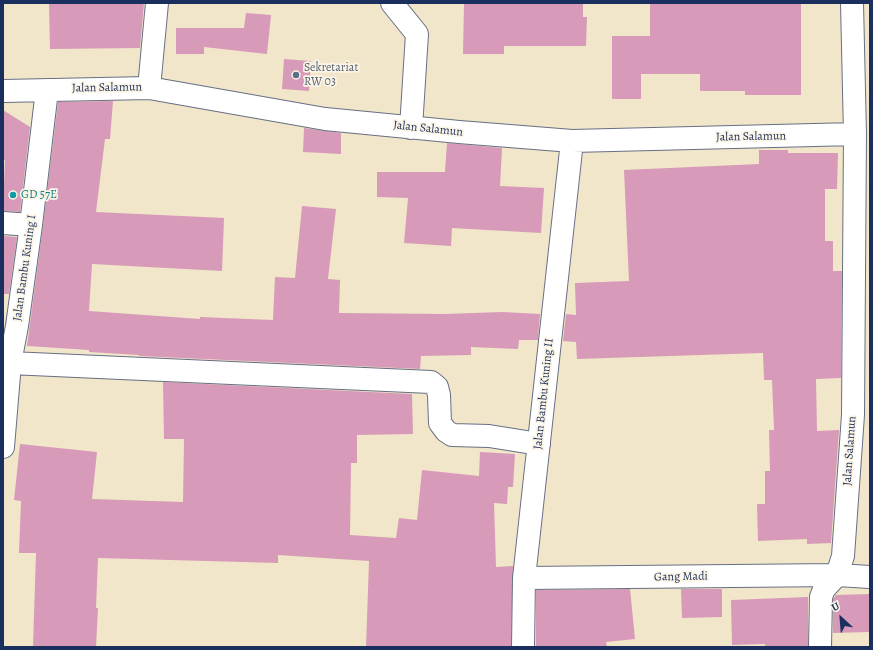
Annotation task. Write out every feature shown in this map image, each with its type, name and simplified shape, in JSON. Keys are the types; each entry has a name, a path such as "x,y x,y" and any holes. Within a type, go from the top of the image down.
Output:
{"street":[{"path":"149,88 157,3"},
{"path":"392,3 416,34 411,128"},
{"name":"Jalan Salamun","path":"837,575 843,556 861,415 852,3"},
{"name":"Jalan Salamun","path":"3,91 149,88 325,119 411,128 572,141 855,134"},
{"name":"Jalan Bambu Kuning I","path":"3,447 10,363 32,224 47,90"},
{"name":"Jalan Bambu Kuning II","path":"523,647 524,578 572,141"},
{"path":"3,223 32,224"},
{"path":"10,363 431,382 437,387 439,395 440,423 446,431 452,435 489,436 539,444"},
{"path":"820,647 821,597 824,589 837,575"},
{"name":"Gang Madi","path":"524,578 837,575 870,577"}],"building":[{"path":"49,3 144,3 140,48 50,49"},
{"path":"464,3 583,3 583,17 587,17 586,46 504,46 504,54 463,54"},
{"path":"650,3 801,3 801,95 745,95 745,91 700,91 700,74 641,74 641,99 612,99 612,36 650,36"},
{"path":"246,13 271,15 267,54 204,47 204,54 176,54 176,28 244,28"},
{"name":"Sekretariat RW 03","path":"284,59 311,61 309,91 282,89"},
{"path":"113,101 110,139 105,139 96,212 224,218 222,271 92,264 89,311 200,319 200,317 273,320 275,277 295,278 302,206 336,209 328,279 340,280 339,313 445,314 502,312 540,314 538,340 519,340 518,349 471,347 471,355 421,356 420,369 139,356 89,352 89,350 27,346 58,102"},
{"path":"3,110 30,127 20,212 3,211 5,160 3,160"},
{"path":"304,128 341,133 341,154 303,152"},
{"path":"447,143 502,148 500,186 544,188 541,233 452,228 451,246 404,243 408,198 377,197 377,172 445,172"},
{"path":"759,150 788,150 788,153 838,153 837,189 825,189 825,241 833,241 833,271 842,271 841,378 816,379 817,431 839,430 831,543 807,544 807,539 758,541 757,504 765,504 765,471 770,471 769,430 774,430 772,380 764,380 763,353 577,359 576,342 563,341 566,314 576,315 575,283 629,281 624,170 759,164"},
{"path":"3,236 17,237 9,294 3,294"},
{"path":"163,382 412,394 413,434 357,435 357,463 351,463 350,535 396,538 399,518 417,520 422,470 479,476 480,452 515,454 513,487 508,487 507,504 494,503 496,567 513,566 511,647 366,647 369,561 278,555 278,563 98,558 96,647 33,647 36,553 19,553 21,501 14,500 20,444 97,452 92,499 183,502 184,439 164,439"},
{"path":"630,589 635,639 606,642 607,647 536,647 536,590"},
{"path":"681,589 722,589 722,617 682,618"},
{"path":"870,594 870,632 833,633 833,599 836,595"},
{"path":"808,597 808,647 765,647 765,644 732,645 731,600"}],"place":[{"name":"Sekretariat RW 03","path":"296,75"},
{"name":"GD 57E","path":"13,195"}]}
